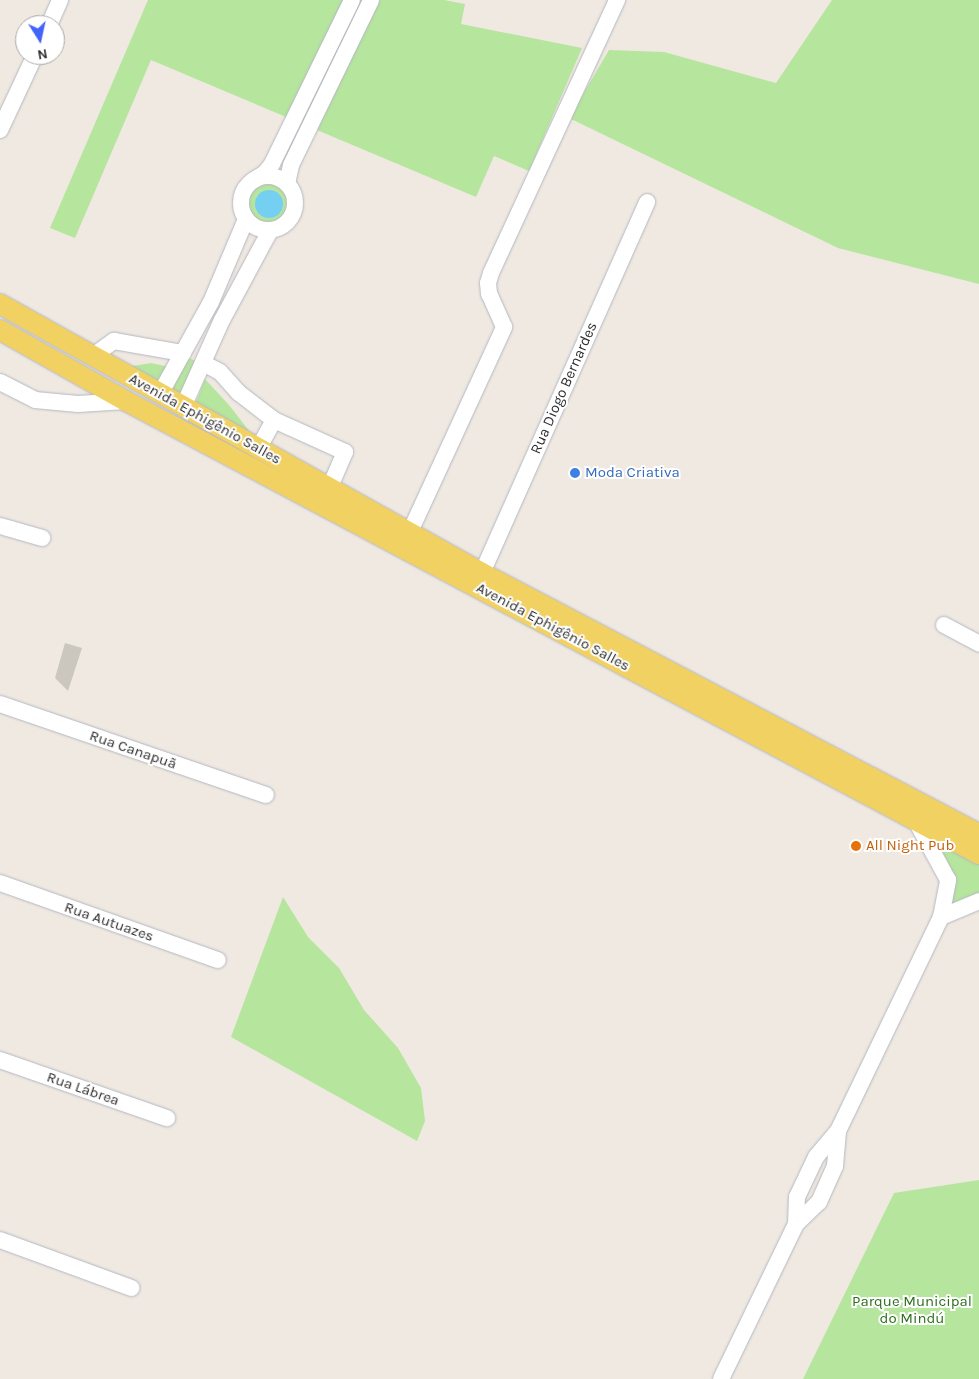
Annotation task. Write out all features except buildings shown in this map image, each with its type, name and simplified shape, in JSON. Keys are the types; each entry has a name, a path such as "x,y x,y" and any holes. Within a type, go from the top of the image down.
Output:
{"main road":[{"name":"Avenida Ephigênio Salles","path":"0,304 409,534 979,834"},
{"name":"Avenida Ephigênio Salles","path":"0,330 126,401 979,854"}],"street":[{"path":"53,15 60,0"},
{"path":"254,180 271,176 287,184 295,197 294,213 284,226 270,231 257,228 246,220 241,203 243,194 254,180 269,169 272,164 352,0"},
{"path":"287,184 291,165 371,0"},
{"path":"409,534 504,325 489,294 488,283 491,273 617,0"},
{"path":"0,130 30,65"},
{"name":"Rua Diogo Bernardes","path":"482,573 647,202"},
{"path":"160,394 211,302 246,220"},
{"path":"183,407 228,310 270,231"},
{"path":"92,356 114,341 183,353"},
{"path":"203,363 220,372 239,394 274,420 344,452 329,489"},
{"name":"Avenida Ephigênio Salles","path":"0,382 35,400 78,404 126,401"},
{"path":"258,449 274,420"},
{"path":"0,526 42,538"},
{"path":"944,625 979,644"},
{"name":"Rua Canapuã","path":"0,704 266,795"},
{"path":"796,1224 797,1197 816,1157 838,1131 941,917 948,880 916,820"},
{"name":"Rua Autuazes","path":"0,883 218,960"},
{"path":"941,917 979,901"},
{"name":"Rua Lábrea","path":"0,1060 166,1118"},
{"path":"721,1379 796,1224 819,1202 835,1166 838,1131"},
{"path":"0,1240 131,1288"}],"green space":[{"path":"148,0 444,0 465,4 461,24 582,48 529,171 494,156 476,197 151,60 75,238 50,228"},
{"path":"832,0 979,0 979,284 838,248 569,118 609,50 664,52 776,83"},
{"path":"273,183 281,186 287,192 290,204 287,216 281,222 265,225 257,222 251,216 248,200 251,192 257,186"},
{"path":"186,357 199,362 184,395 169,394"},
{"path":"151,363 174,368 159,390 121,368"},
{"path":"205,379 229,405 250,432 195,405"},
{"path":"929,836 979,858 979,896 946,908"},
{"path":"283,897 308,937 339,968 364,1010 398,1048 421,1088 425,1121 417,1141 231,1037"},
{"name":"Parque Municipal do Mindú","path":"979,1180 979,1379 803,1379 894,1193"}],"water":[{"path":"269,190 279,194 283,204 279,214 269,218 259,214 255,204 259,194"}],"place":[{"name":"Moda Criativa","path":"575,473"},
{"name":"All Night Pub","path":"856,846"}]}
